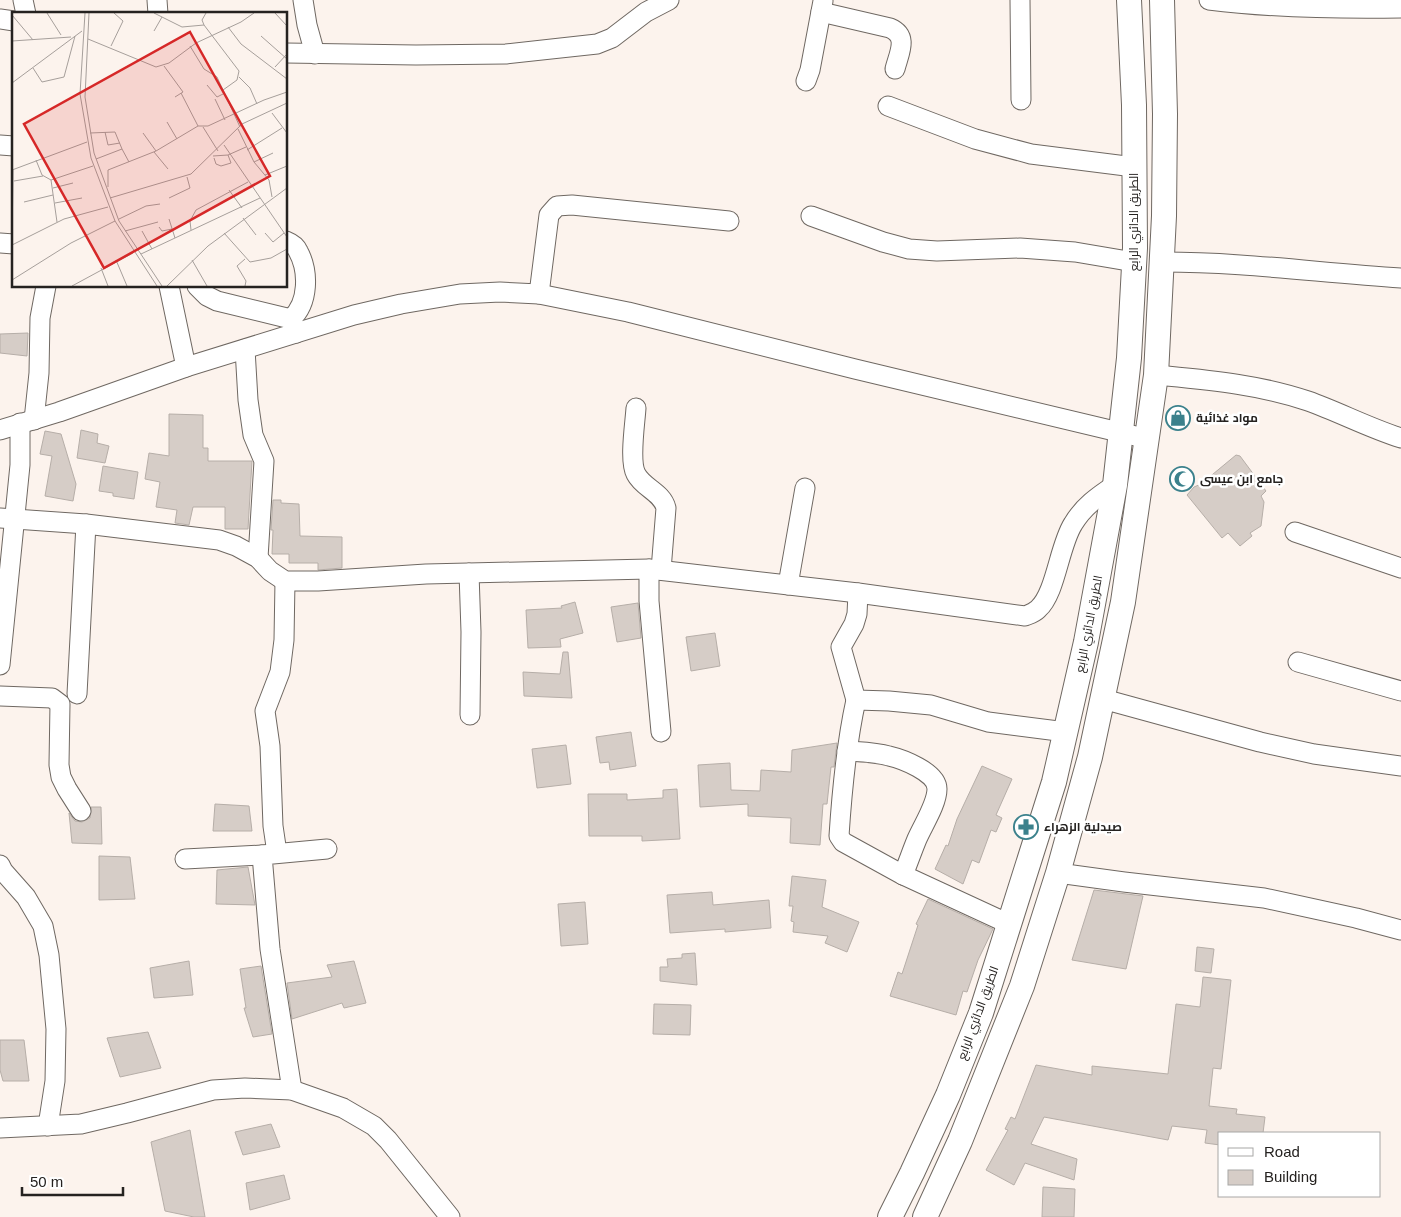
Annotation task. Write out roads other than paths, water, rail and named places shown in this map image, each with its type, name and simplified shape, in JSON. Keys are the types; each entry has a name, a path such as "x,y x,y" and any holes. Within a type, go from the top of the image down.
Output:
{"main road":[{"name":"الطريق الدائري الرابع","path":"890,1217 948,1095 981,1013 1054,782 1086,642 1114,485 1129,358 1134,262 1134,105 1129,0"},
{"path":"925,1217 960,1141 1022,986 1058,873 1090,757 1123,602 1156,375 1163,262 1165,114 1162,0"}],"street":[{"path":"303,0 307,25 315,54"},
{"path":"288,54 506,54 597,44 612,38 646,12 669,0"},
{"path":"1020,0 1021,100"},
{"path":"1209,0 1261,6 1294,4 1401,8"},
{"path":"806,81 810,70 822,6 896,31 902,41 895,69"},
{"path":"888,106 975,139 1031,154 1134,166"},
{"path":"539,294 548,221 553,209 557,206 572,205 729,222"},
{"path":"811,216 883,242 923,251 1020,248 1075,252 1134,262"},
{"path":"288,242 298,250 305,270 305,290 293,326"},
{"path":"1163,262 1219,262 1336,274 1401,278"},
{"path":"0,665 7,518 39,373 40,318 46,288"},
{"path":"169,288 186,368"},
{"path":"199,288 208,296 217,300 293,326"},
{"path":"0,430 245,349 293,326 460,294 500,292 539,294 628,312 855,370 1148,439"},
{"path":"245,349 252,435 264,461 258,558"},
{"path":"1156,375 1223,381 1277,393 1308,401 1401,438"},
{"path":"636,408 633,460 635,473 646,486 663,500 666,508 649,601 661,732"},
{"path":"7,518 86,524 219,540 236,546 258,558 270,571 285,581 318,581 426,574 655,570 858,593 1025,616 1039,609 1049,592 1063,546 1081,511 1114,485"},
{"path":"788,586 805,488"},
{"path":"77,694 86,524"},
{"path":"1295,532 1401,568"},
{"path":"468,573 471,632 470,715"},
{"path":"285,581 284,640 280,672 265,711 270,746 273,826 269,854 270,949 292,1090"},
{"path":"858,593 857,614 842,647 856,700 846,751 840,836 843,842 903,875 1009,924"},
{"path":"1298,662 1401,690"},
{"path":"0,696 52,698 60,704 59,765 61,777 81,811"},
{"path":"1103,699 1269,744 1314,754 1401,766"},
{"path":"856,700 931,705 988,722 1066,732"},
{"path":"846,751 876,753 899,759 928,774 935,781 937,788 932,807 903,875"},
{"path":"185,859 327,849"},
{"path":"0,865 26,897 43,926 49,955 56,1030 55,1081 48,1126"},
{"path":"1058,873 1264,898 1401,930"},
{"path":"0,1128 81,1124 213,1090 245,1088 292,1090 343,1108 374,1126 388,1140 450,1217"}],"place":[{"name":"مواد غذائية","path":"1178,418"},
{"name":"جامع ابن عيسى","path":"1182,479"},
{"name":"صيدلية الزهراء","path":"1026,827"}]}
